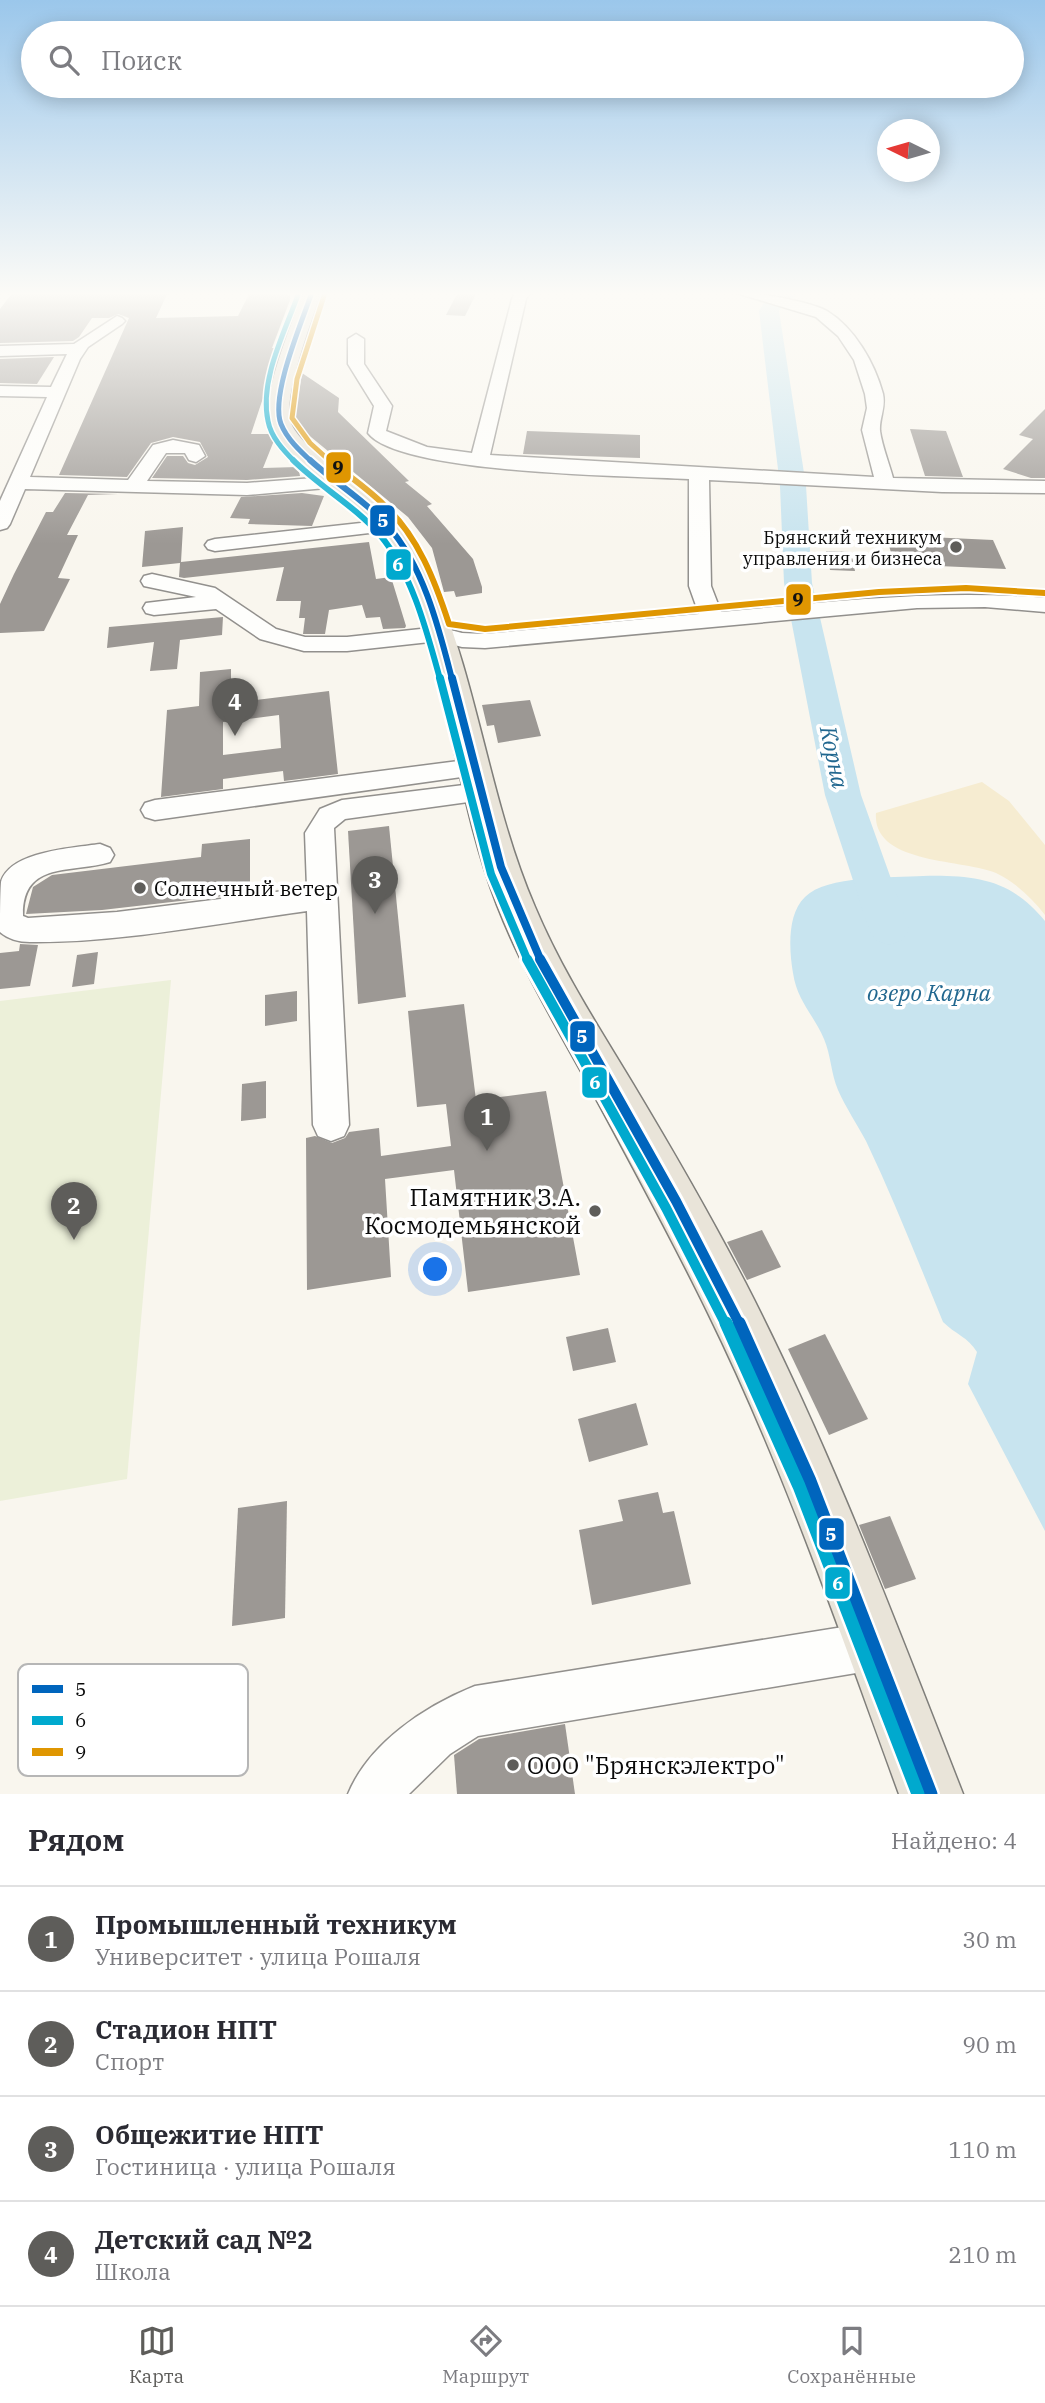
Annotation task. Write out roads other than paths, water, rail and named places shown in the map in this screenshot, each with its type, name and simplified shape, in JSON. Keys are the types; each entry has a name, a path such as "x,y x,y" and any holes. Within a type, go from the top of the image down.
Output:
{"main road":[{"path":"287,376 281,394 279,420 296,446 341,482 388,526 414,570 444,655 503,874 521,918 680,1209 760,1365 809,1479 931,1794"}],"street":[{"path":"0,524 65,376"},
{"path":"363,376 383,407 377,429 380,436 424,452 479,460 699,474 970,487 1045,487"},
{"path":"479,460 500,376"},
{"path":"868,376 876,408 872,430 885,482"},
{"path":"0,391 57,392"},
{"path":"135,485 144,468 160,449 187,447 194,450 196,456"},
{"path":"0,463 28,463"},
{"path":"699,474 700,586 712,619"},
{"path":"19,483 247,489 341,482"},
{"path":"215,545 388,526"},
{"path":"152,581 195,588 222,601 268,634 304,644 347,645 444,655 460,654 485,641"},
{"path":"444,655 463,640 485,641 833,608 967,600 1045,605"},
{"path":"154,608 222,601"},
{"path":"155,810 477,780"},
{"path":"331,1125 319,833 325,818 332,813 477,780"},
{"path":"100,855 50,863 17,878 9,907 9,922 16,928 28,930 117,924 321,898"},
{"path":"374,1794 426,1739 455,1719 475,1711 874,1646"}],"water":[{"name":"озеро Карна","path":"923,876 959,877 991,882 1019,896 1045,921 1045,1531 968,1384 977,1352 970,1343 943,1322 876,1163 838,1090 824,1039 802,1000 793,973 790,943 792,922 805,897 815,890 844,881"}],"waterway":[{"name":"Корна","path":"778,376 793,486 798,583 843,795 889,929"}],"place":[{"name":"Брянский техникум управления и бизнеса","path":"956,547"},
{"name":"Детский сад №2","path":"235,736"},
{"name":"Солнечный ветер","path":"140,888"},
{"name":"Общежитие НПТ","path":"375,914"},
{"name":"Промышленный техникум","path":"487,1151"},
{"name":"Памятник З.А. Космодемьянской","path":"595,1211"},
{"name":"Стадион НПТ","path":"74,1240"},
{"name":"ООО \"Брянскэлектро\"","path":"513,1765"}]}
